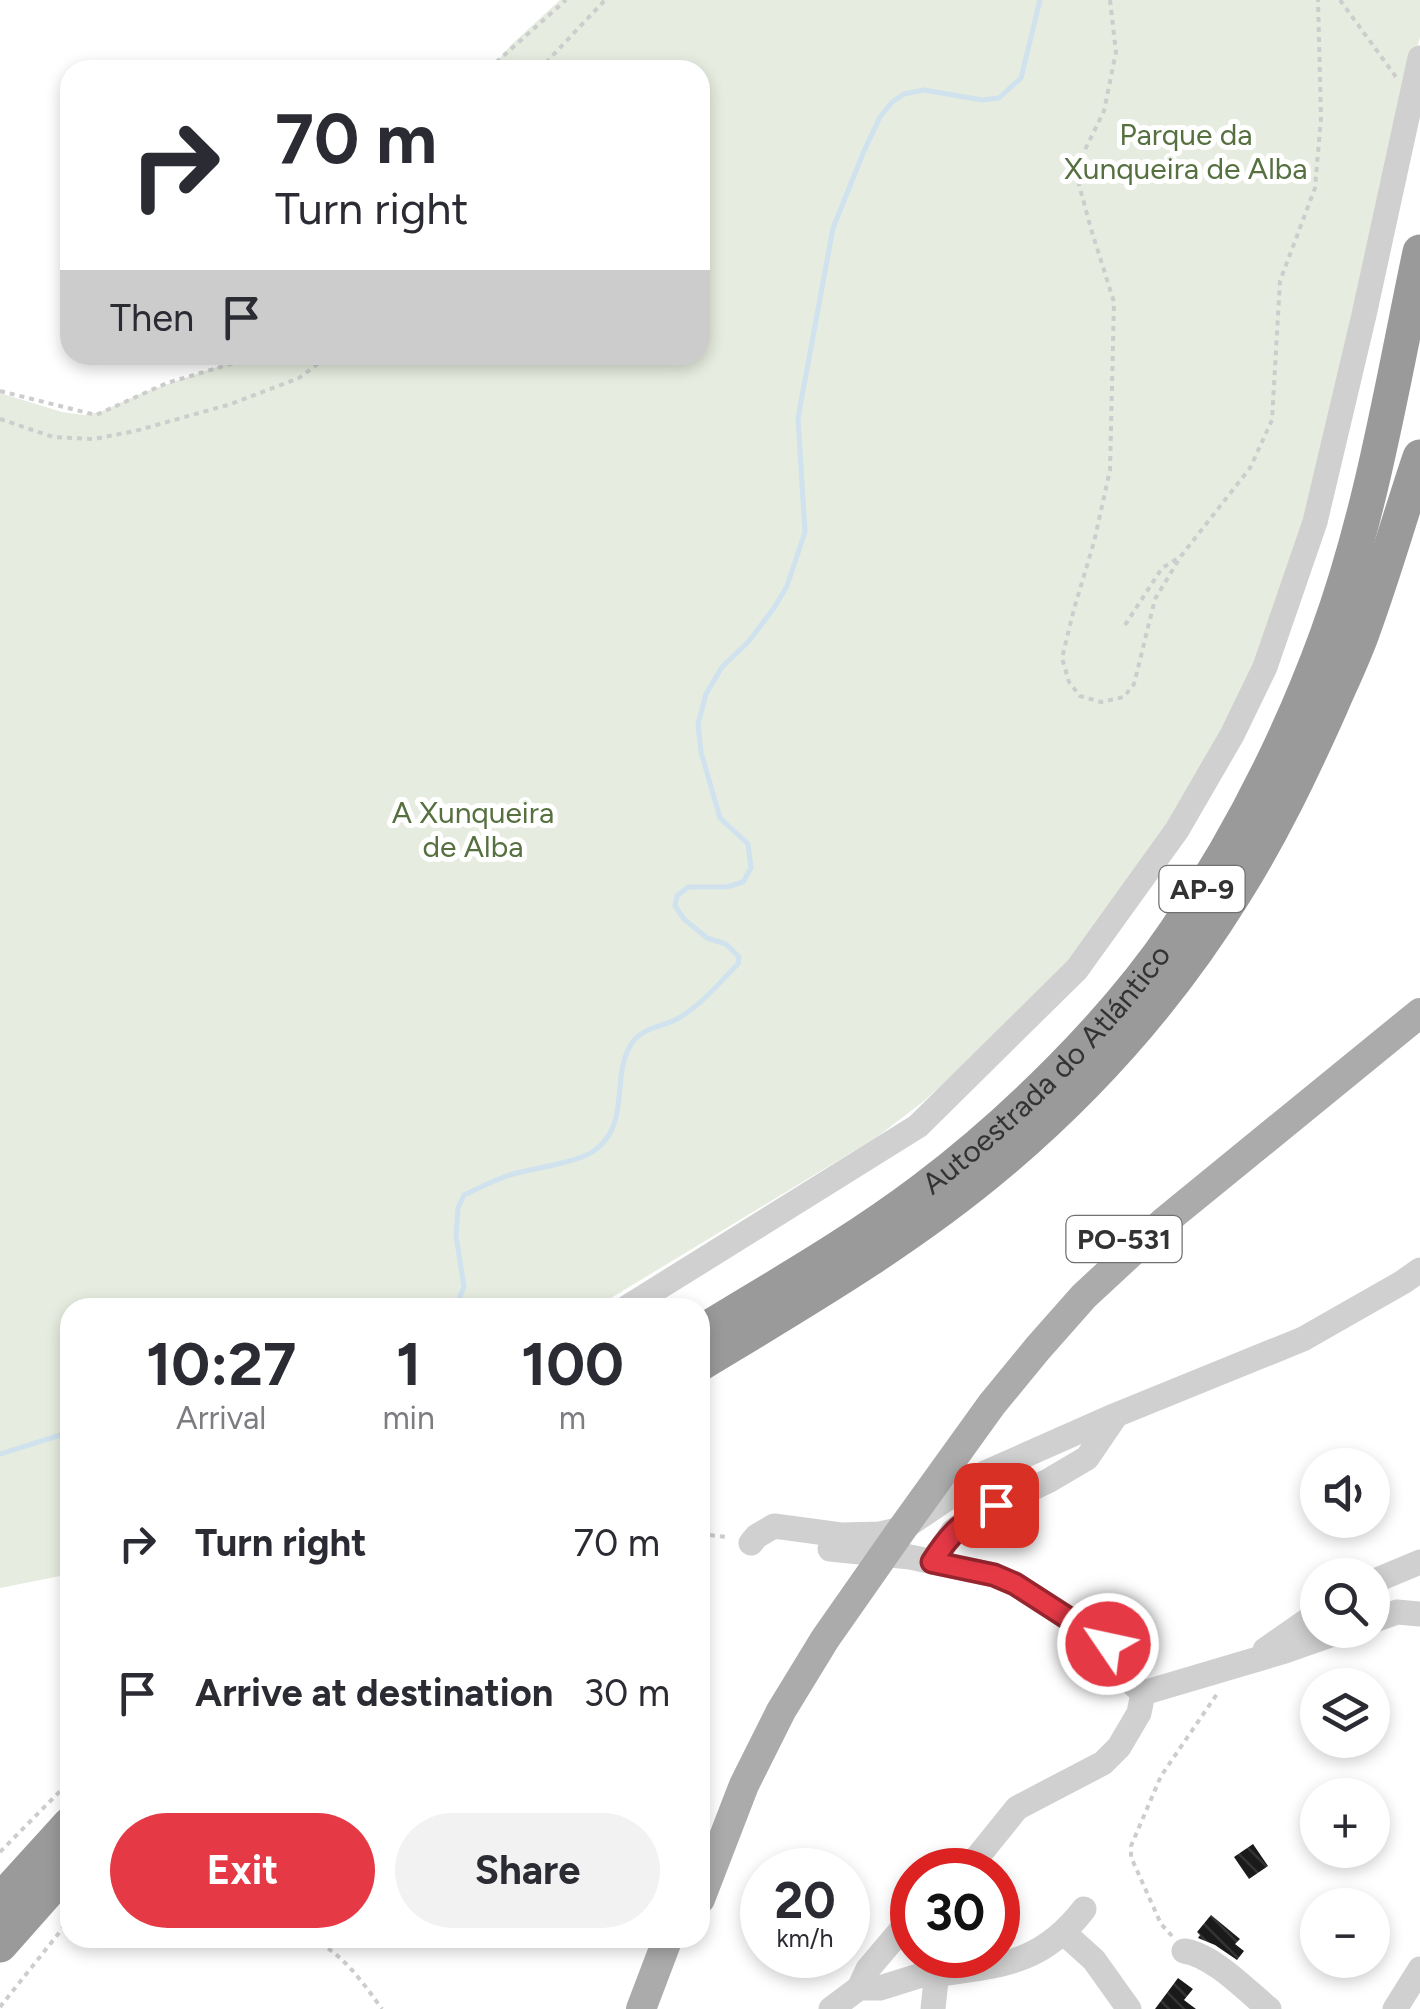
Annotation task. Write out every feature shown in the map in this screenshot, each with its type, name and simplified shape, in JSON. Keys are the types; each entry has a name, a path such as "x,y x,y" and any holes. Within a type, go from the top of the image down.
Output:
{"highway":[{"name":"Autoestrada do Atlántico","path":"710,1327 814,1264 923,1190 991,1133 1071,1057 1125,997 1175,932 1261,788 1328,634 1369,487 1420,252"},
{"name":"Autoestrada do Atlántico","path":"710,1358 854,1270 1001,1162 1062,1106 1146,1014 1233,896 1304,768 1360,638 1420,457"},
{"path":"0,1902 60,1835"},
{"path":"0,1945 60,1877"}],"main road":[{"name":"PO-531","path":"710,1828 744,1747 821,1618 906,1546 996,1376 1049,1314 1149,1216 1420,995"},
{"name":"PO-531","path":"710,1873 744,1785 780,1711 826,1639 906,1546 992,1404 1038,1348 1084,1296 1165,1221 1420,1013"},
{"path":"641,2009 664,1948"},
{"path":"659,2009 681,1948"}],"street":[{"path":"642,1298 918,1126 1077,970 1177,830 1232,736 1265,667 1315,522 1420,58"},
{"path":"906,1546 985,1473 1302,1339 1420,1270"},
{"path":"739,1540 842,1550 906,1546 953,1532 970,1517 1087,1458 1116,1415"},
{"path":"739,1540 774,1526 906,1546 994,1575 1015,1584 1108,1644 1129,1680 1143,1693"},
{"path":"1390,1574 1420,1562"},
{"path":"1390,1614 1420,1614"},
{"path":"1239,1665 1300,1624"},
{"path":"1143,1693 1300,1645"},
{"path":"984,1848 1017,1808 1103,1764 1119,1747 1138,1713 1143,1693"},
{"path":"1020,1960 1036,1954 1084,1909"},
{"path":"1063,1932 1094,1960 1129,2009"},
{"path":"831,2009 859,1988 868,1969 890,1943"},
{"path":"1184,1951 1194,1952 1214,1964 1269,2009"},
{"path":"1395,2009 1420,1969"},
{"path":"859,1988 880,1988 912,1978"},
{"path":"934,2009 935,1978"}],"path":[{"path":"498,60 566,0"},
{"path":"549,60 605,0"},
{"path":"1110,0 1116,52 1104,111 1075,170 1114,302 1110,470 1062,658 1068,682 1080,696 1102,702 1124,697 1134,684 1155,600 1181,556 1250,468 1272,420 1280,281 1315,188 1320,118 1318,0"},
{"path":"1340,0 1411,97"},
{"path":"0,392 96,414 166,383 227,365"},
{"path":"0,419 53,437 94,439 231,404 299,378 317,365"},
{"path":"1125,625 1162,568 1181,556"},
{"path":"710,1536 739,1540"},
{"path":"1184,1951 1161,1924 1131,1857 1131,1846 1161,1776 1239,1665"},
{"path":"0,1852 60,1792"},
{"path":"0,2007 60,1932"},
{"path":"330,1948 352,1968 382,2009"}],"green space":[{"name":"A Xunqueira de Alba","path":"560,0 1420,0 1420,37 1350,355 1275,620 1194,786 1095,930 1037,998 924,1101 877,1137 611,1298 60,1298 60,1576 0,1588 0,393 84,415 223,365 710,365 710,60 498,60"}],"building":[{"path":"1253,1844 1268,1866 1249,1879 1234,1857"},
{"path":"1211,1915 1240,1939 1235,1944 1244,1951 1237,1960 1198,1938 1197,1932"},
{"path":"1178,1978 1193,1989 1184,2000 1196,2009 1155,2009"}],"waterway":[{"path":"459,1298 464,1287 456,1235 458,1208 464,1195 507,1176 594,1151 613,1128 625,1059 634,1040 692,1009 738,964 739,957 726,944 707,938 675,906 677,896 688,887 727,887 743,882 751,868 748,844 720,818 701,752 698,724 706,694 722,667 749,641 787,586 805,532 798,418 833,228 864,151 892,102 904,94 924,90 982,100 999,98 1021,78 1040,0"},
{"path":"0,1454 60,1435"}],"route":[{"path":"996,1505 970,1517 953,1532 932,1562 994,1575 1015,1584 1108,1644"}],"park label":[{"name":"Parque da Xunqueira de Alba","path":"1186,152"}]}
